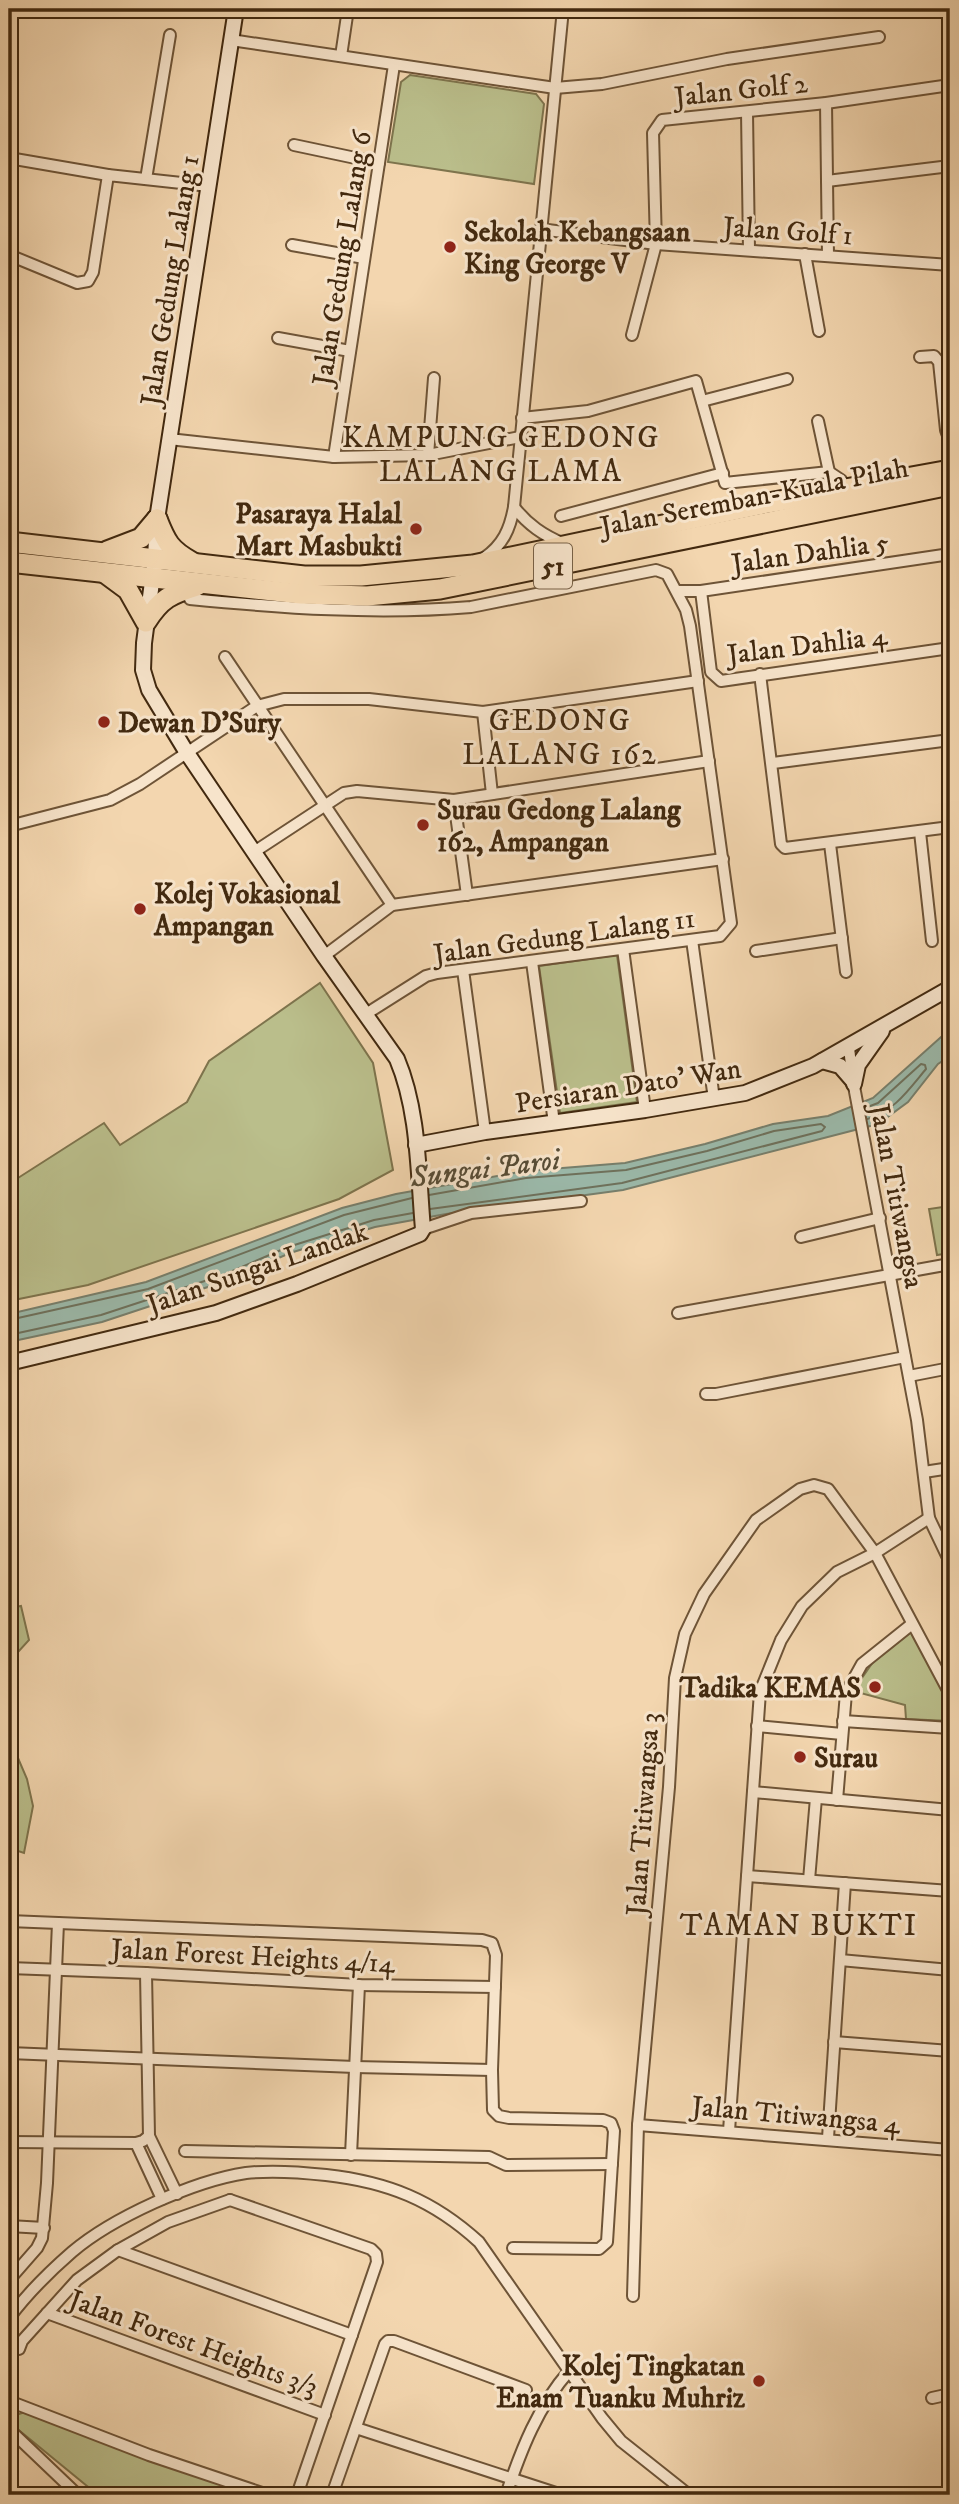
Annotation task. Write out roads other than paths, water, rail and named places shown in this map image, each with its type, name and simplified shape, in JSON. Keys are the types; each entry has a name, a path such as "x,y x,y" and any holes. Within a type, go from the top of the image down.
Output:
{"highway":[{"name":"Jalan Seremban-Kuala Pilah","path":"153,568 196,564 304,576 360,576 473,565 950,470"},
{"path":"884,482 894,487 931,481 942,487"},
{"name":"Jalan Seremban-Kuala Pilah","path":"153,568 204,583 300,594 367,596 440,589 942,487"},
{"path":"99,552 119,548 141,538 157,519 165,540 176,554 196,564"},
{"name":"51","path":"9,542 99,552 153,568"},
{"name":"51","path":"9,562 104,572 153,568"},
{"path":"104,572 128,590 146,622 157,605 172,594 204,583"}],"street":[{"name":"Jalan Gedung Lalang 1","path":"236,9 157,519 143,670 149,690 187,753 324,956 393,1052 403,1074 416,1145 422,1223"},
{"path":"341,57 348,9"},
{"path":"473,565 504,540 511,523 564,9"},
{"path":"146,180 170,35"},
{"path":"231,40 555,88 602,84 726,59 879,37"},
{"name":"Jalan Gedung Lalang 6","path":"334,457 394,65"},
{"name":"Jalan Golf 2","path":"632,335 656,244 653,133 662,120 826,103 950,85"},
{"path":"826,103 828,256"},
{"path":"747,112 749,250"},
{"path":"294,145 379,163"},
{"path":"9,158 108,176 209,186"},
{"path":"827,181 950,166"},
{"path":"9,255 77,283 88,281 93,272 108,176"},
{"name":"Jalan Golf 1","path":"540,229 656,244 950,265"},
{"path":"292,245 364,258"},
{"path":"805,254 819,331"},
{"path":"278,338 350,351"},
{"path":"920,357 934,356 939,362 946,430 950,441"},
{"path":"428,455 434,378"},
{"path":"702,401 787,379"},
{"path":"522,418 588,411 696,381 724,478"},
{"path":"818,421 829,472"},
{"path":"169,439 334,457 428,455 520,437"},
{"path":"561,516 724,478 829,472 841,480 846,489"},
{"path":"513,507 542,534 569,547"},
{"name":"Jalan Dahlia 5","path":"677,591 701,591 950,554"},
{"path":"190,599 301,610 442,610 471,607 656,570 667,574 677,591 690,626 723,859 391,905 324,956"},
{"path":"440,589 442,610"},
{"name":"Jalan Dahlia 4","path":"701,591 711,672 721,681 950,648"},
{"path":"225,657 391,905"},
{"path":"760,674 781,844 785,848 950,827"},
{"path":"9,826 110,800 141,785 257,706 284,699 369,699 483,712 698,681"},
{"path":"483,712 492,794"},
{"path":"773,763 950,740"},
{"path":"254,852 344,793 357,791 454,800 709,761"},
{"path":"454,800 467,895"},
{"path":"920,832 932,941"},
{"path":"830,844 846,972"},
{"name":"Jalan Gedung Lalang 11","path":"366,1014 426,976 720,936 732,923 723,859"},
{"path":"756,951 842,938"},
{"path":"692,940 714,1100"},
{"path":"623,949 645,1110"},
{"path":"532,962 554,1123"},
{"path":"463,970 485,1132"},
{"name":"Persiaran Dato' Wan","path":"416,1145 745,1093 849,1048 950,988"},
{"path":"821,1061 839,1066 853,1082 859,1065 885,1027"},
{"name":"Jalan Titiwangsa","path":"849,1048 853,1082 909,1376 929,1518 950,1562"},
{"path":"422,1223 471,1213 581,1201"},
{"path":"801,1237 880,1218"},
{"name":"Jalan Sungai Landak","path":"9,1363 216,1313 420,1234 422,1223"},
{"path":"678,1313 950,1264"},
{"path":"706,1394 905,1357"},
{"path":"909,1376 950,1367"},
{"path":"924,1472 950,1468"},
{"name":"Jalan Titiwangsa 3","path":"634,2295 638,2124 669,1787 675,1678 685,1634 704,1594 756,1520 800,1489 814,1485 828,1489 874,1553"},
{"path":"729,2131 760,1692 781,1640 802,1605 837,1572 874,1553 929,1518"},
{"path":"874,1553 950,1694"},
{"path":"837,1800 846,1693 862,1664 912,1624"},
{"path":"843,1721 950,1728"},
{"path":"757,1726 842,1734"},
{"path":"753,1792 950,1810"},
{"path":"809,1880 816,1798"},
{"path":"747,1876 950,1891"},
{"path":"828,2138 845,1883"},
{"path":"9,1921 482,1940 492,1943 496,1955 493,2110 499,2116 603,2120 611,2123 614,2131 607,2242 599,2249 513,2248"},
{"path":"9,2280 37,2248 44,2228 58,1923"},
{"path":"840,1960 950,1970"},
{"name":"Jalan Forest Heights 4/14","path":"9,1968 359,1985 495,1987"},
{"path":"146,1973 149,2136 177,2194"},
{"path":"351,2155 359,1985"},
{"path":"834,2042 950,2051"},
{"path":"9,2053 492,2070"},
{"name":"Jalan Titiwangsa 4","path":"638,2124 950,2150"},
{"path":"9,2142 136,2143 149,2136"},
{"path":"136,2143 162,2199"},
{"path":"185,2151 489,2157 506,2165 612,2164"},
{"path":"9,2318 72,2252 162,2199 223,2178 266,2172 324,2175 386,2186 423,2201 457,2221 479,2242 602,2418 621,2441 689,2495"},
{"path":"223,2178 230,2200"},
{"path":"19,2349 22,2341 77,2280 118,2250 168,2222 230,2200 371,2249 376,2254 377,2262 297,2495"},
{"path":"9,2226 44,2228"},
{"path":"118,2250 352,2335"},
{"name":"Jalan Forest Heights 3/3","path":"47,2313 325,2414"},
{"path":"332,2495 388,2341 526,2390"},
{"path":"506,2495 545,2402 570,2370"},
{"path":"932,2398 950,2394"},
{"path":"9,2414 13,2410 12,2399 149,2455 268,2495"},
{"path":"9,2420 12,2431 78,2495"},
{"path":"356,2428 562,2495"}],"water":[{"path":"950,1029 950,1056 938,1064 908,1102 878,1124 623,1190 446,1214 375,1227 290,1253 226,1281 102,1322 9,1342 9,1314 146,1282 342,1208 396,1194 525,1171 625,1163 773,1124 828,1116 873,1098"},
{"path":"9,1780 17,1798 13,1831 9,1830"}],"place":[{"name":"Sekolah Kebangsaan King George V","path":"450,247"},
{"name":"Pasaraya Halal Mart Masbukti","path":"416,529"},
{"name":"Dewan D'Sury","path":"104,722"},
{"name":"Surau Gedong Lalang 162, Ampangan","path":"423,825"},
{"name":"Kolej Vokasional Ampangan","path":"140,909"},
{"name":"Tadika KEMAS","path":"875,1687"},
{"name":"Surau","path":"800,1757"},
{"name":"Kolej Tingkatan Enam Tuanku Muhriz","path":"759,2381"}],"district":[{"name":"KAMPUNG GEDONG LALANG LAMA","path":"501,454"},
{"name":"GEDONG LALANG 162","path":"560,737"},
{"name":"TAMAN BUKTI","path":"799,1925"}],"water label":[{"name":"Sungai Paroi","path":"485,1168"}]}
